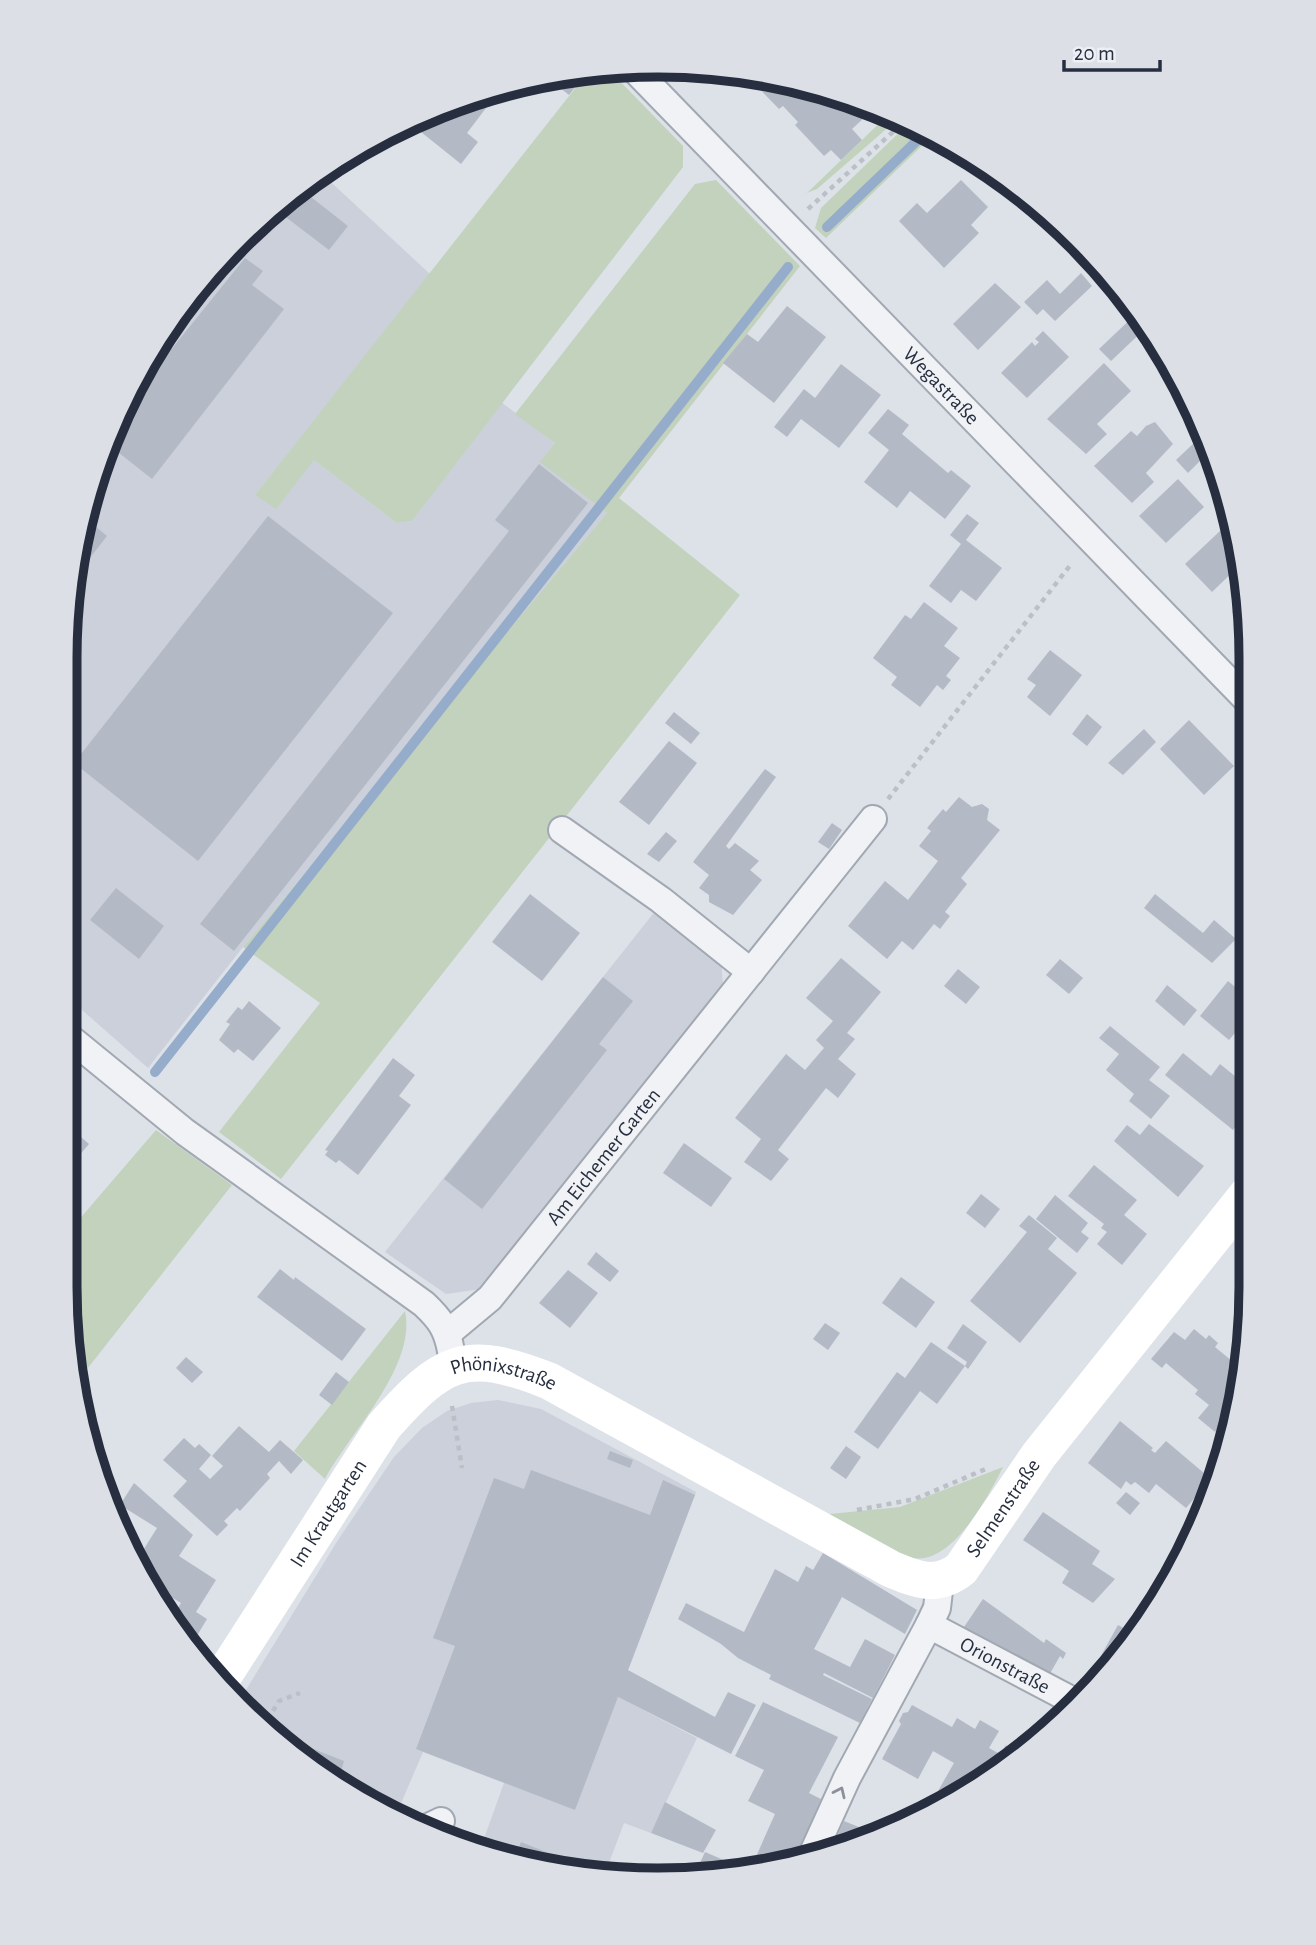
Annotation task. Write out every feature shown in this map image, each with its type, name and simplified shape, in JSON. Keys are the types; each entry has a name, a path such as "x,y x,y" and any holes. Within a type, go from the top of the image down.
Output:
{"main road":[{"name":"Selmenstraße","path":"940,1582 961,1569 1039,1455 1239,1205"},
{"name":"Phönixstraße","path":"451,1350 473,1362 499,1364 549,1381 877,1562 917,1579 940,1582"},
{"name":"Im Krautgarten","path":"225,1674 377,1436 451,1350"}],"street":[{"name":"Wegastraße","path":"642,77 1239,692"},
{"name":"Am Eichemer Garten","path":"451,1350 873,819"},
{"path":"562,830 661,900 751,972"},
{"name":"Phönixstraße","path":"77,1044 186,1132 424,1304 441,1319 451,1350"},
{"path":"816,1846 858,1757 937,1608 940,1582"},
{"name":"Orionstraße","path":"929,1625 1068,1698"}],"path":[{"path":"787,229 897,129"},
{"path":"873,819 1090,538"},
{"path":"451,1402 463,1468"},
{"path":"848,1510 915,1499 997,1464 1039,1455"},
{"path":"269,1718 279,1700 300,1693"}],"shaded area":[{"path":"328,180 430,274 255,495 276,508 313,459 397,523 412,521 501,402 555,443 541,462 607,513 243,947 148,1068 77,1006 77,658 78,620 88,545 108,471 121,436 155,367 175,335 197,304 247,247 304,197"},
{"path":"656,910 721,962 723,985 481,1289 446,1294 385,1252"},
{"path":"498,1400 541,1409 696,1492 618,1697 697,1738 651,1833 624,1823 608,1866 545,1857 483,1841 504,1783 423,1752 399,1807 367,1790 304,1748 243,1694 338,1540 394,1457 422,1428 447,1411 471,1403"}],"green space":[{"path":"617,78 683,146 683,167 412,521 397,523 314,460 276,509 255,495 580,82"},
{"path":"881,122 890,126 817,189 807,193"},
{"path":"901,131 925,143 826,238 815,228 821,208"},
{"path":"716,180 800,266 619,498 740,595 281,1179 219,1132 320,1003 243,947 607,513 540,462 555,443 515,414 695,184"},
{"path":"156,1130 232,1185 84,1373 78,1325 77,1222"},
{"path":"405,1311 406,1332 392,1376 325,1479 294,1451"},
{"path":"1003,1467 967,1526 941,1551 927,1557 913,1558 892,1551 820,1515 900,1507"}],"building":[{"path":"579,83 569,95 558,86"},
{"path":"756,86 808,97 866,116 852,129 862,140 841,160 831,150 824,156 795,125 798,122 783,106 779,109"},
{"path":"482,105 486,108 467,133 478,142 461,164 421,132 426,125 471,108"},
{"path":"961,180 988,207 971,225 979,233 944,268 899,221 917,203 927,213"},
{"path":"308,194 348,226 329,250 283,215"},
{"path":"245,258 263,271 252,285 284,309 152,479 116,450 151,375"},
{"path":"1081,273 1092,286 1055,321 1043,309 1037,315 1024,302 1047,280 1060,294"},
{"path":"995,283 1021,307 978,350 953,324"},
{"path":"787,306 826,337 774,403 723,363 747,334 758,342"},
{"path":"1130,320 1140,334 1111,361 1099,349"},
{"path":"1043,331 1069,357 1027,398 1001,373 1032,342 1035,346 1039,342 1035,339"},
{"path":"1104,363 1131,391 1097,424 1107,434 1086,454 1047,419"},
{"path":"841,364 881,395 839,448 801,419 787,437 774,427 804,389 815,398"},
{"path":"888,409 909,425 902,434 948,473 951,470 971,486 945,519 910,491 897,508 864,482 889,450 868,433"},
{"path":"1155,422 1173,444 1146,473 1154,482 1132,503 1094,466 1131,431 1137,436 1146,426"},
{"path":"1197,442 1203,458 1188,473 1176,460"},
{"path":"539,464 588,503 234,951 200,924 509,531 495,520"},
{"path":"1178,479 1204,507 1166,543 1139,516"},
{"path":"967,514 979,523 966,540 1002,568 976,601 961,590 951,603 929,586 961,544 950,535"},
{"path":"268,516 393,613 198,861 77,765 77,759"},
{"path":"93,525 107,536 85,564"},
{"path":"1220,531 1226,537 1232,572 1212,592 1185,564"},
{"path":"924,602 958,628 944,646 960,658 946,676 951,680 943,690 937,685 920,707 891,685 897,677 873,658 905,615 911,619"},
{"path":"1050,650 1082,675 1050,716 1027,697 1036,685 1027,679"},
{"path":"674,712 700,733 691,744 665,723"},
{"path":"1087,714 1102,727 1087,746 1072,734"},
{"path":"1189,720 1234,766 1204,795 1160,749"},
{"path":"1144,729 1156,742 1123,775 1108,763"},
{"path":"669,741 697,763 649,825 619,802"},
{"path":"765,769 776,777 726,846 729,849 735,843 759,861 750,870 762,880 733,915 709,902 709,895 699,888 709,875 693,862"},
{"path":"959,797 972,807 982,804 989,809 987,820 1000,830 961,878 967,884 945,912 950,916 940,929 934,924 913,950 902,941 887,959 848,926 885,881 908,900 938,861 919,846 931,831 927,828 943,809 946,812"},
{"path":"832,823 842,830 829,849 818,842"},
{"path":"666,832 677,841 659,862 647,854"},
{"path":"116,888 164,926 139,959 90,920"},
{"path":"530,894 580,933 542,981 492,942"},
{"path":"1155,894 1203,933 1214,920 1236,939 1212,963 1144,908"},
{"path":"841,958 881,992 847,1033 855,1039 838,1059 856,1074 838,1098 826,1088 778,1150 789,1159 771,1181 744,1162 761,1139 735,1118 786,1054 805,1070 824,1048 816,1040 833,1021 806,998"},
{"path":"1060,959 1083,978 1069,994 1046,975"},
{"path":"958,969 980,987 966,1004 944,986"},
{"path":"603,977 633,1001 599,1044 607,1050 482,1209 444,1179"},
{"path":"1228,981 1239,990 1239,1028 1229,1040 1200,1016"},
{"path":"1167,985 1197,1010 1184,1026 1155,1001"},
{"path":"249,1001 281,1028 253,1061 238,1049 234,1053 219,1040 230,1024 226,1022 238,1007 242,1010"},
{"path":"1110,1026 1160,1067 1149,1080 1170,1096 1151,1119 1129,1101 1134,1094 1106,1070 1119,1054 1099,1038"},
{"path":"1183,1053 1211,1076 1220,1064 1239,1079 1239,1122 1233,1130 1165,1075"},
{"path":"393,1058 415,1075 399,1096 411,1105 358,1175 339,1160 336,1163 325,1155 328,1151 325,1150"},
{"path":"1149,1124 1204,1166 1178,1197 1114,1141 1127,1125 1140,1135"},
{"path":"77,1134 89,1144 77,1158"},
{"path":"684,1143 732,1178 711,1207 663,1173"},
{"path":"1094,1165 1137,1200 1124,1215 1147,1234 1122,1265 1097,1244 1107,1232 1101,1228 1104,1224 1068,1196"},
{"path":"981,1194 1000,1209 985,1228 966,1213"},
{"path":"1055,1195 1088,1223 1081,1232 1089,1238 1077,1253 1036,1219"},
{"path":"1029,1215 1057,1238 1048,1249 1077,1273 1020,1343 970,1301 1027,1232 1019,1226"},
{"path":"596,1252 619,1271 610,1282 587,1264"},
{"path":"280,1269 366,1329 342,1361 257,1297"},
{"path":"568,1270 598,1293 570,1328 539,1303"},
{"path":"901,1277 935,1302 916,1328 882,1303"},
{"path":"825,1323 840,1333 828,1350 813,1339"},
{"path":"963,1324 987,1342 968,1369 965,1366 967,1362 947,1348"},
{"path":"1194,1329 1206,1339 1209,1335 1218,1343 1215,1347 1234,1363 1223,1422 1215,1432 1198,1418 1209,1405 1195,1394 1198,1390 1166,1363 1162,1368 1151,1359 1174,1332 1185,1340"},
{"path":"931,1342 965,1366 937,1404 920,1391 878,1449 854,1432 897,1372 905,1378"},
{"path":"186,1357 203,1372 192,1383 176,1368"},
{"path":"336,1372 349,1382 332,1405 319,1395"},
{"path":"1120,1421 1153,1448 1151,1450 1155,1453 1166,1441 1207,1476 1202,1489 1186,1508 1156,1484 1149,1493 1135,1482 1131,1485 1126,1481 1121,1489 1088,1463"},
{"path":"239,1426 269,1452 280,1440 303,1460 291,1474 279,1461 267,1474 270,1478 240,1511 237,1508 224,1521 228,1525 217,1536 173,1496 187,1481 163,1460 184,1438 195,1448 199,1444 211,1455 199,1469 210,1479 223,1466 212,1456"},
{"path":"846,1446 861,1457 846,1479 830,1468"},
{"path":"610,1451 633,1460 630,1468 607,1459"},
{"path":"531,1470 650,1515 663,1480 695,1495 628,1670 715,1717 728,1692 756,1705 731,1754 618,1697 575,1810 416,1749 455,1646 433,1638 494,1478 524,1489"},
{"path":"134,1483 193,1535 179,1556 216,1580 196,1612 207,1619 195,1639 176,1612 181,1603 165,1593 142,1553 157,1528 120,1505"},
{"path":"1126,1492 1140,1503 1130,1515 1116,1503"},
{"path":"1043,1512 1100,1551 1092,1564 1115,1579 1093,1603 1062,1583 1069,1571 1023,1540"},
{"path":"823,1553 917,1610 905,1634 842,1597 814,1649 850,1667 865,1639 895,1655 873,1698 824,1673 823,1675 872,1699 860,1723 769,1679 771,1675 738,1658 721,1644 678,1619 686,1603 744,1632 775,1569 798,1582 806,1566 813,1570"},
{"path":"983,1599 1044,1643 1046,1639 1066,1653 1063,1659 1060,1656 1048,1677 999,1651 964,1627"},
{"path":"1118,1625 1127,1630 1101,1663 1098,1661"},
{"path":"763,1702 838,1737 809,1793 821,1799 799,1850 755,1860 775,1814 748,1801 764,1770 735,1756"},
{"path":"912,1705 952,1727 957,1718 975,1729 980,1720 999,1731 989,1748 1000,1754 1006,1745 1012,1748 934,1797 954,1763 933,1751 918,1779 882,1759 901,1724 899,1721 903,1713 908,1712"},
{"path":"298,1743 344,1761 340,1773"},
{"path":"665,1802 716,1830 703,1853 651,1833"},
{"path":"844,1821 865,1830 845,1837 835,1840"},
{"path":"521,1842 568,1861 545,1857 518,1850"},
{"path":"705,1852 732,1863 698,1867"}],"waterway":[{"path":"827,227 919,139"},
{"path":"155,1072 788,267"}]}
